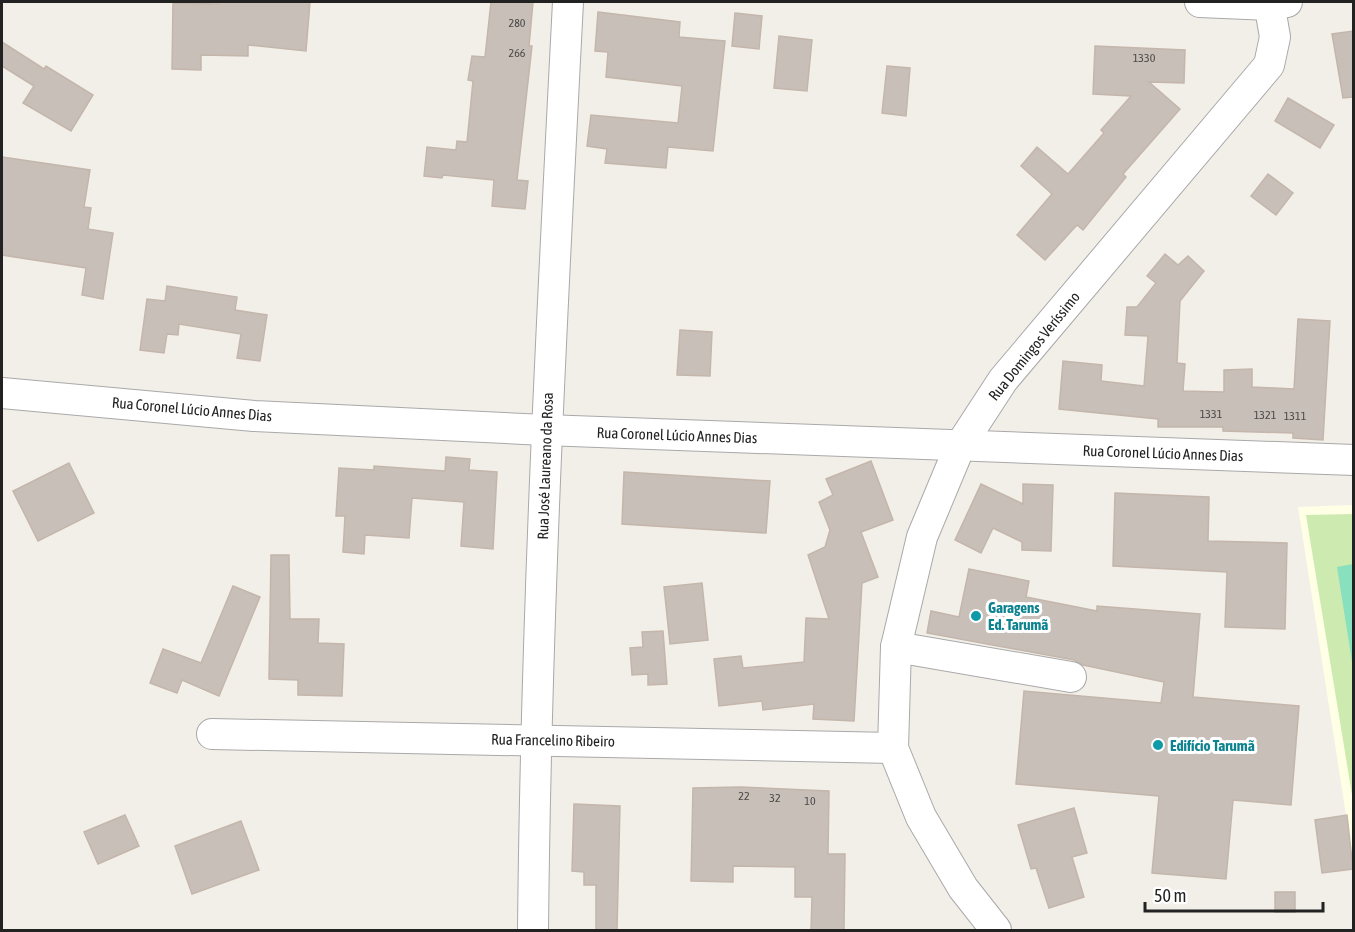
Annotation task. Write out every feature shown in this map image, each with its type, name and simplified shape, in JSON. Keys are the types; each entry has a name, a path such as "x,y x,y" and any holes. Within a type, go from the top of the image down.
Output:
{"street":[{"name":"Rua José Laureano da Rosa","path":"533,930 535,739 545,430 568,2"},
{"path":"1200,2 1276,3"},
{"name":"Rua Domingos Veríssimo","path":"996,930 963,888 921,817 893,748 896,647 922,537 960,446 1003,380 1269,65 1275,38 1276,3"},
{"name":"Rua Coronel Lúcio Annes Dias","path":"2,393 254,416 545,430 1353,460"},
{"path":"896,647 1071,677"},
{"name":"Rua Francelino Ribeiro","path":"212,734 893,748"}],"shaded area":[{"path":"1353,505 1353,860 1298,507"}],"green space":[{"path":"1353,514 1353,801 1306,515"},
{"path":"1354,564 1353,668 1337,567"}],"building":[{"path":"218,2 310,2 306,51 248,45 248,56 201,55 201,70 172,69 173,3 218,4"},
{"path":"491,2 533,2 529,46 532,46 517,180 528,181 525,209 492,206 494,180 443,175 442,178 424,176 427,147 456,150 457,141 467,142 473,81 468,80 472,56 485,57"},
{"path":"598,12 680,22 679,37 725,41 713,151 668,147 666,168 605,163 607,149 587,146 591,115 678,123 682,86 606,77 608,52 595,51"},
{"path":"735,13 762,16 759,49 732,46"},
{"path":"1353,31 1353,97 1343,98 1332,34"},
{"path":"779,36 812,40 807,91 774,88"},
{"path":"2,42 44,69 46,66 93,95 71,131 23,103 34,86 2,66"},
{"path":"1095,46 1185,50 1184,83 1149,82 1180,109 1123,174 1126,177 1083,230 1077,225 1045,260 1017,235 1052,194 1021,166 1037,147 1068,174 1104,133 1101,130 1131,96 1093,94"},
{"path":"887,66 910,68 906,116 882,113"},
{"path":"1288,98 1334,125 1320,148 1275,121"},
{"path":"2,157 90,170 84,207 91,208 88,229 113,233 103,299 82,295 86,268 2,255"},
{"path":"1268,174 1293,193 1276,215 1251,196"},
{"path":"1165,254 1178,265 1188,256 1204,271 1180,301 1177,363 1185,364 1183,391 1224,392 1224,370 1252,369 1252,387 1294,389 1298,319 1330,321 1323,440 1293,438 1293,433 1223,431 1223,427 1158,427 1158,419 1059,409 1063,361 1102,365 1101,381 1144,386 1148,336 1125,335 1127,307 1137,307 1156,283 1147,276"},
{"path":"167,286 237,297 235,310 267,315 260,361 237,358 241,334 179,324 178,335 167,334 164,353 140,350 147,299 165,301"},
{"path":"680,330 712,332 710,376 677,375"},
{"path":"446,457 470,459 469,470 497,472 493,549 461,546 464,502 412,498 409,538 365,535 364,554 343,552 345,516 336,516 339,468 374,470 374,466 445,471"},
{"path":"871,461 893,520 861,532 878,577 862,583 854,721 813,719 814,704 763,710 762,701 719,706 714,659 741,656 743,668 804,662 806,618 829,619 808,555 825,547 830,530 819,502 833,495 826,479"},
{"path":"69,463 94,513 38,541 13,491"},
{"path":"624,472 770,481 766,533 622,524"},
{"path":"981,484 1023,504 1023,484 1053,485 1051,551 1022,550 1022,542 993,528 981,553 955,540"},
{"path":"1115,493 1209,497 1208,541 1287,543 1285,629 1225,627 1227,572 1113,566"},
{"path":"271,555 289,555 290,619 319,619 318,643 344,644 342,696 298,695 298,680 269,679"},
{"name":"Edifício Tarumã","path":"969,569 1029,581 1026,597 1097,611 1097,606 1200,614 1193,697 1299,706 1291,805 1233,800 1226,879 1152,873 1159,796 1016,784 1024,691 1161,703 1164,682 1083,665 1074,660 927,633 931,611 959,617"},
{"path":"702,583 708,640 670,644 664,587"},
{"path":"233,586 260,597 219,696 182,680 177,693 150,683 163,649 201,663"},
{"path":"663,631 667,684 648,685 648,674 632,675 630,648 643,647 642,632"},
{"path":"740,787 829,791 828,854 845,854 844,930 811,930 812,897 795,897 795,867 733,866 733,882 691,881 693,788"},
{"path":"574,804 620,806 617,930 596,930 596,885 584,885 584,872 572,871"},
{"path":"1074,808 1087,853 1072,857 1084,897 1049,908 1036,868 1031,869 1018,825"},
{"path":"125,815 139,846 98,864 84,832"},
{"path":"1347,815 1353,869 1322,873 1315,820"},
{"path":"241,821 259,870 192,894 175,846"},
{"path":"1275,892 1295,892 1295,912 1275,912"}],"place":[{"name":"Garagens Ed. Tarumã","path":"976,616"},
{"name":"Edifício Tarumã","path":"1158,745"}]}
